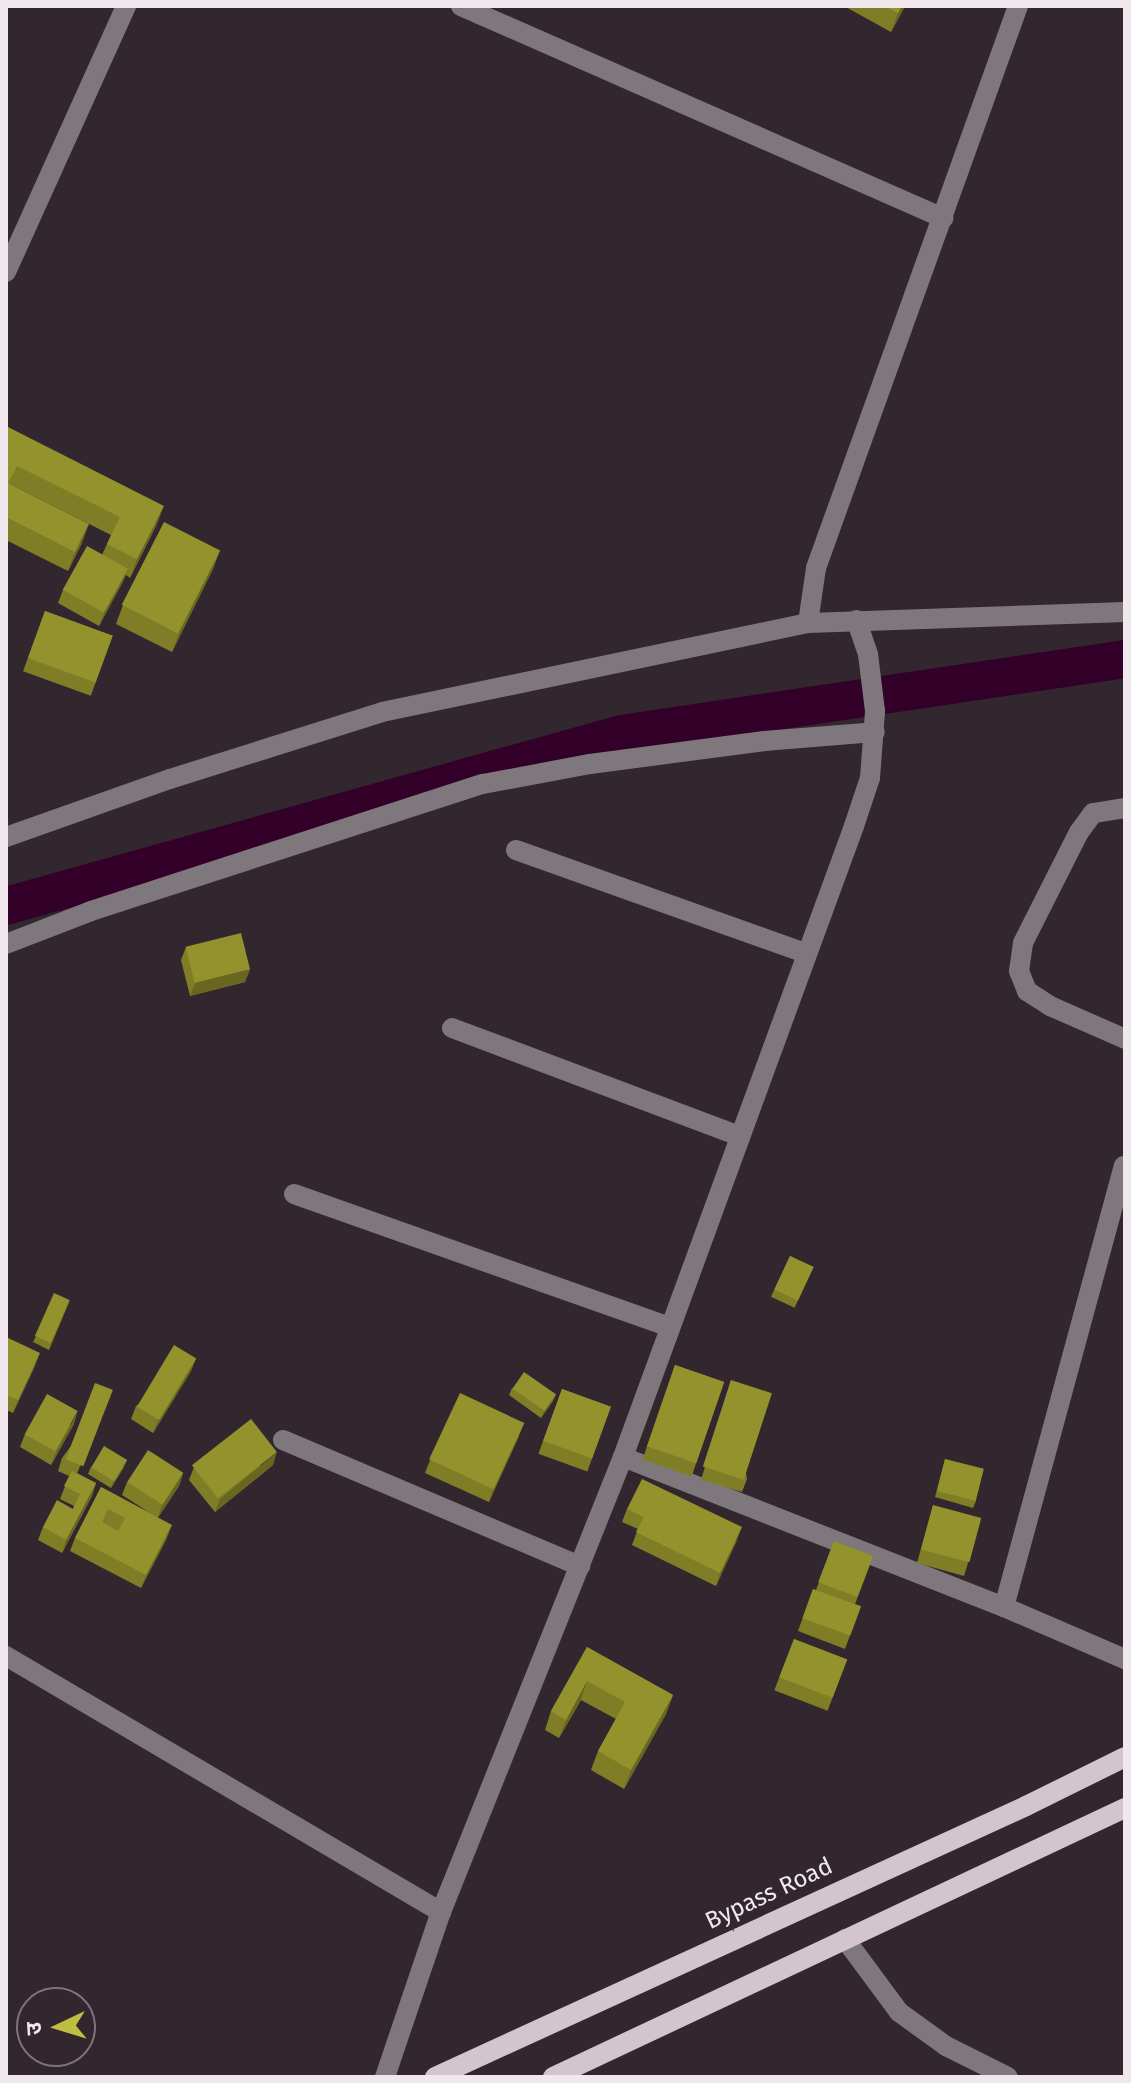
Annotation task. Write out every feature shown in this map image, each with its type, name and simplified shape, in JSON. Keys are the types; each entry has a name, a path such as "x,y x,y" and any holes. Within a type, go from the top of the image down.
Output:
{"main road":[{"name":"Bypass Road","path":"435,2077 1026,1806 1125,1757"},
{"path":"553,2077 1125,1808"}],"street":[{"path":"6,272 126,6"},
{"path":"461,6 943,218"},
{"path":"808,623 816,568 1018,6"},
{"path":"6,837 170,779 382,712 808,623 1125,612"},
{"path":"385,2077 441,1912 623,1457 870,778 875,711 868,654 856,620"},
{"path":"6,944 91,911 483,784 590,764 764,741 875,732"},
{"path":"1125,808 1093,813 1079,832 1023,943 1019,971 1027,991 1050,1006 1125,1039"},
{"path":"516,850 806,953"},
{"path":"452,1028 740,1136"},
{"path":"1004,1607 1124,1166"},
{"path":"294,1194 670,1327"},
{"path":"283,1440 580,1566"},
{"path":"623,1457 1004,1607 1125,1659"},
{"path":"6,1656 441,1912"},
{"path":"845,1939 899,2012 946,2046 1008,2077"}],"building":[{"path":"885,6 902,6 898,13"},
{"path":"6,426 164,506 137,559 107,544 120,517 17,466 8,483 89,524 75,552 6,517"},
{"path":"164,522 220,551 178,633 122,605"},
{"path":"87,546 128,569 104,613 63,590"},
{"path":"45,611 113,636 96,683 28,658"},
{"path":"241,933 250,969 195,983 186,947"},
{"path":"790,1256 814,1267 798,1301 774,1290"},
{"path":"54,1293 70,1300 50,1343 35,1336"},
{"path":"6,1337 40,1353 18,1400 6,1395"},
{"path":"174,1345 196,1358 159,1420 137,1407"},
{"path":"675,1365 724,1382 696,1463 647,1446"},
{"path":"524,1372 556,1394 544,1411 513,1388"},
{"path":"731,1380 772,1393 744,1480 703,1467"},
{"path":"95,1383 113,1390 83,1466 66,1460"},
{"path":"562,1389 611,1407 592,1458 543,1441"},
{"path":"460,1393 524,1423 493,1489 429,1459"},
{"path":"47,1394 78,1411 55,1451 25,1434"},
{"path":"251,1419 277,1452 218,1498 192,1465"},
{"path":"104,1446 127,1460 114,1481 91,1467"},
{"path":"148,1450 183,1473 163,1505 127,1482"},
{"path":"945,1459 984,1469 976,1501 937,1491"},
{"path":"72,1471 96,1483 66,1540 43,1527 57,1500 73,1509 80,1494 64,1486"},
{"path":"642,1479 742,1527 720,1573 636,1532 644,1517 627,1509"},
{"path":"101,1487 172,1525 146,1575 75,1538","holes":["108,1509 125,1518 118,1531 102,1522"]},
{"path":"933,1505 981,1518 969,1562 921,1549"},
{"path":"834,1541 873,1556 857,1597 818,1582"},
{"path":"813,1589 861,1606 850,1636 802,1618"},
{"path":"794,1639 847,1659 833,1698 779,1677"},
{"path":"587,1647 673,1695 631,1770 598,1751 625,1702 587,1681 566,1720 551,1711"}],"waterway":[{"path":"6,906 621,734 1125,659"}]}
